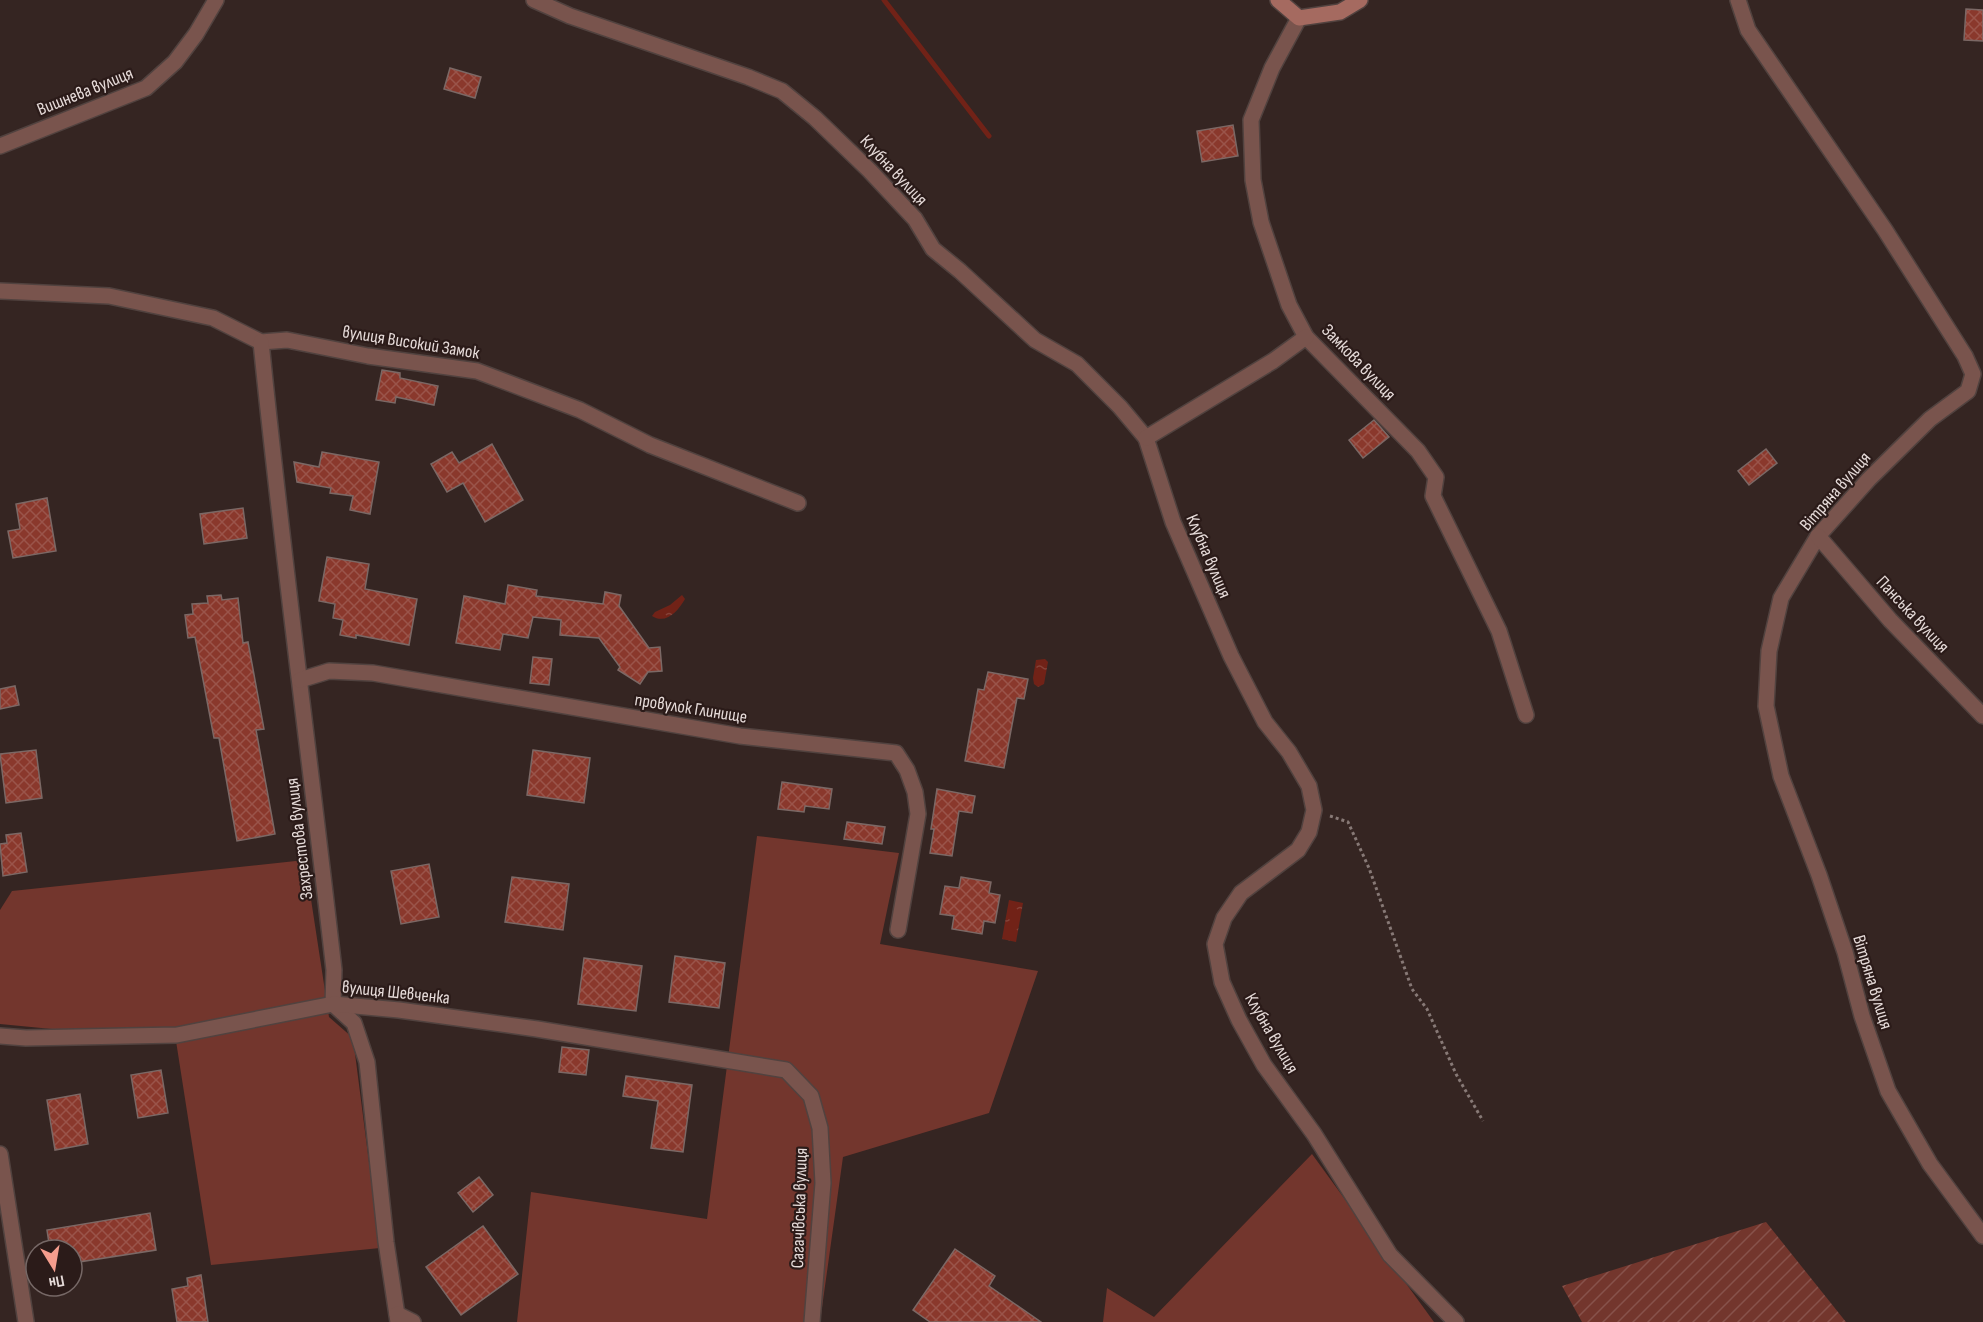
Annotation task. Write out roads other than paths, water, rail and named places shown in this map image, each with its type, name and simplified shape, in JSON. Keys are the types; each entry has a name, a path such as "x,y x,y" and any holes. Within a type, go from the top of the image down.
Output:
{"street":[{"name":"Вишнева вулиця","path":"0,146 146,88 175,62 196,34 216,0"},
{"name":"Клубна вулиця","path":"534,0 570,16 748,77 782,91 815,118 870,171 915,219 933,249 1035,340 1077,364 1120,407 1146,438 1173,522 1231,656 1265,722 1289,752 1309,786 1314,810 1309,832 1298,850 1241,893 1224,918 1215,944 1222,982 1239,1020 1264,1065 1314,1134 1390,1255 1455,1322"},
{"path":"1278,0 1299,18 1340,12 1359,0"},
{"name":"Вітряна вулиця","path":"1738,0 1748,30 1885,230 1978,380 1968,391 1930,419 1869,479 1818,536 1781,598 1769,651 1766,706 1781,776 1823,886 1845,952 1862,1016 1888,1091 1930,1164 1983,1236"},
{"name":"Замкова вулиця","path":"1299,18 1272,68 1251,120 1253,180 1261,222 1289,305 1306,337 1418,451 1436,477 1433,496 1499,631 1526,715"},
{"name":"вулиця Високий Замок","path":"0,291 109,296 213,318 261,342 287,340 368,356 477,371 580,410 650,445 798,503"},
{"path":"1146,438 1273,361 1306,337"},
{"name":"Захрестова вулиця","path":"261,342 282,549 300,680 334,970 333,1004"},
{"name":"Панська вулиця","path":"1818,536 1890,620 1983,716"},
{"name":"провулок Глинище","path":"300,680 329,671 373,673 740,736 897,753 907,770 915,792 918,814 898,930"},
{"path":"333,1004 354,1023 367,1062 386,1242 397,1318 413,1322"},
{"name":"вулиця Шевченка","path":"0,1036 26,1038 177,1035 333,1004 399,1010 514,1026 786,1070"},
{"name":"Сагачівська вулиця","path":"786,1070 811,1096 820,1128 823,1183 812,1322"},
{"path":"0,1154 26,1322"}],"water":[{"path":"682,595 685,599 679,608 667,618 652,616 655,612 670,605"},
{"path":"1045,659 1048,662 1044,684 1038,687 1034,684 1033,678 1036,660"},
{"path":"1009,900 1023,903 1016,942 1002,939"}],"waterway":[{"path":"884,0 989,136"}]}
